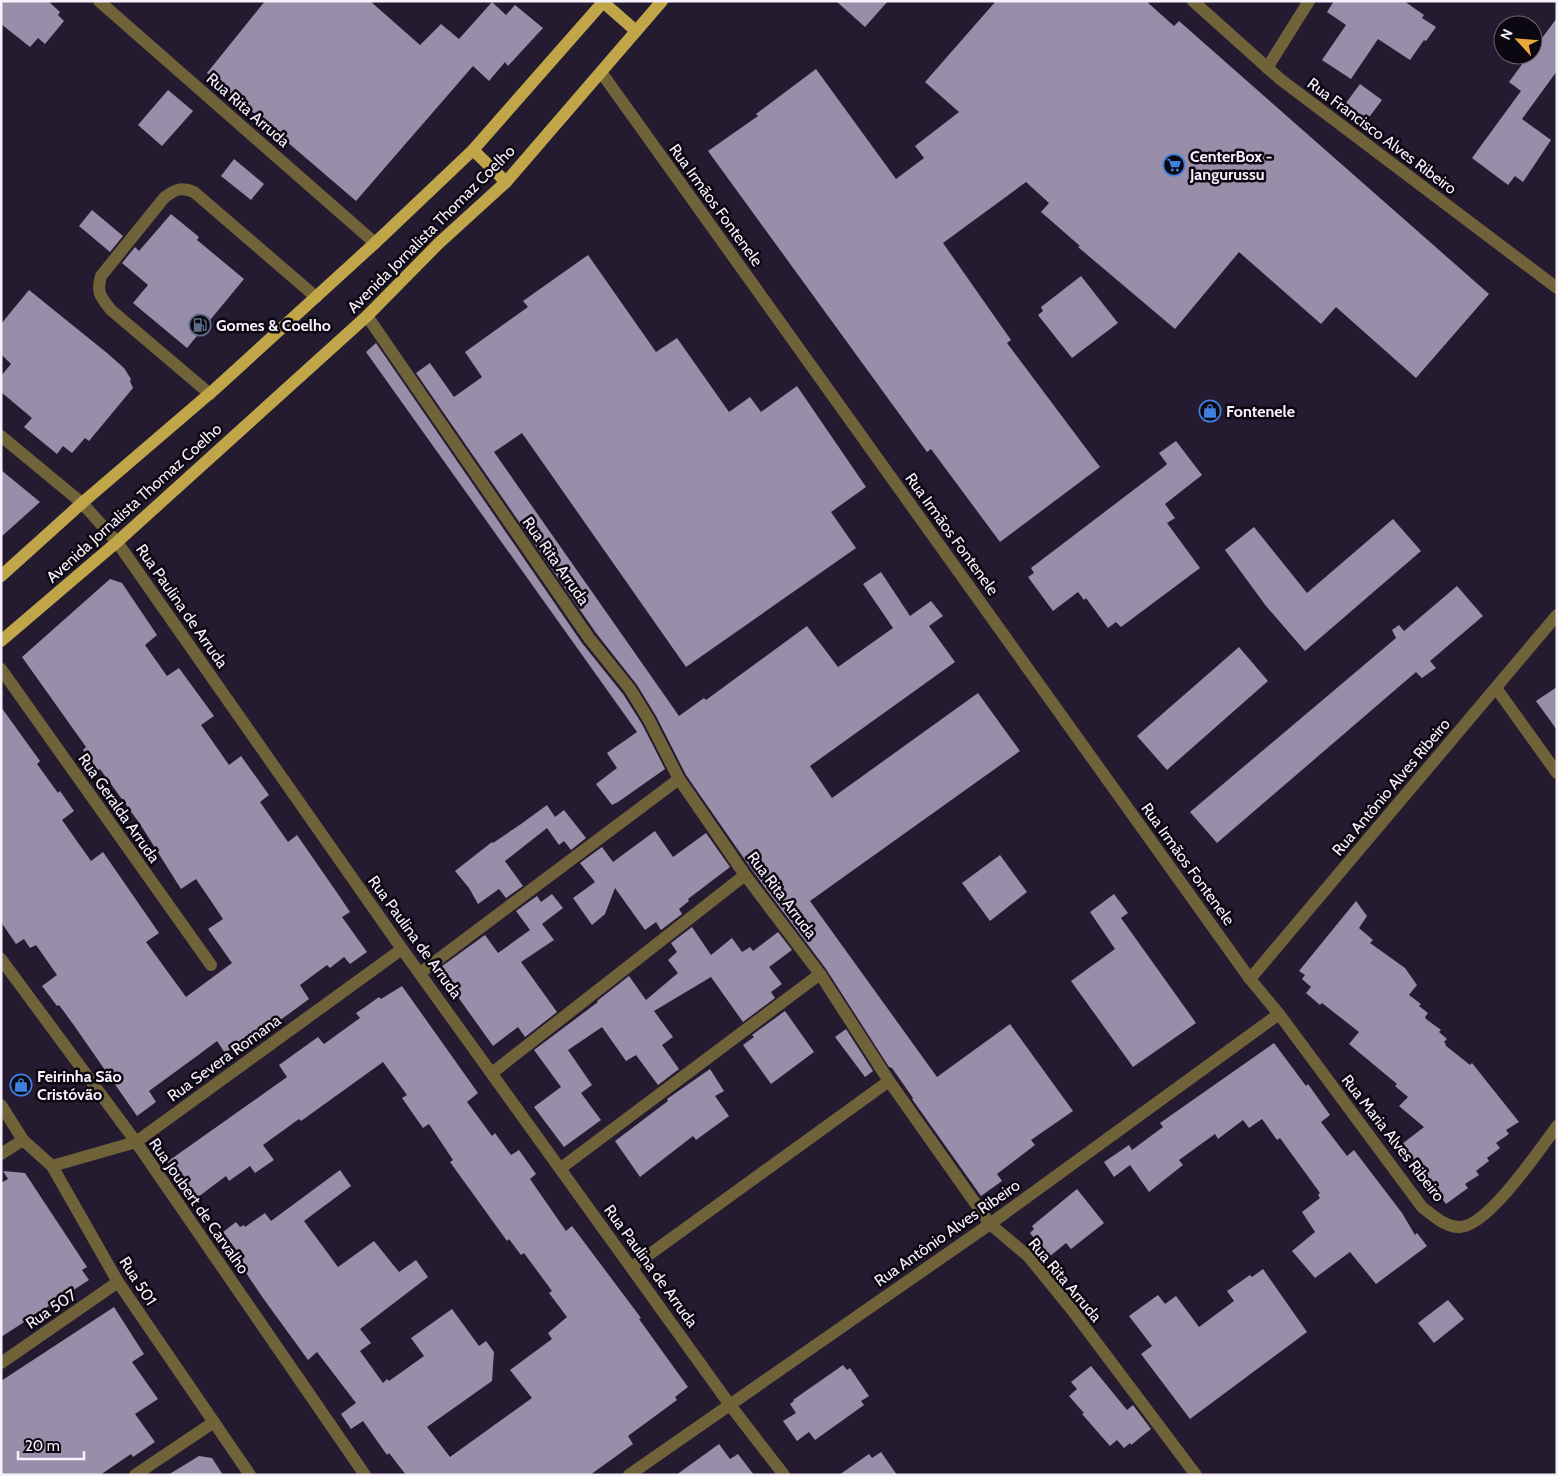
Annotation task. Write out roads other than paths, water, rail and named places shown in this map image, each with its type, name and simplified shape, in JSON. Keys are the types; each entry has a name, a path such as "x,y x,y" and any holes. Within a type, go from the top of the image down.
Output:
{"main road":[{"name":"Avenida Jornalista Thomaz Coelho","path":"1,641 117,542 367,316 439,243 506,182 662,1"},
{"name":"Avenida Jornalista Thomaz Coelho","path":"1,576 82,503 210,394 376,243 474,150 603,2"},
{"path":"603,2 636,32"},
{"path":"474,150 506,182"}],"street":[{"name":"Rua Rita Arruda","path":"99,1 376,243"},
{"path":"1268,68 1310,1"},
{"name":"Rua Francisco Alves Ribeiro","path":"1198,3 1280,79 1557,288"},
{"name":"Rua Irmãos Fontenele","path":"601,72 1250,979 1279,1014"},
{"path":"210,394 111,310 101,297 97,287 101,276 164,198 176,189 184,188 194,192 316,297"},
{"name":"Rua Rita Arruda","path":"367,316 590,638 630,689 649,720 679,779 745,875 820,974 889,1081 990,1224 1028,1256 1072,1310 1196,1475"},
{"name":"Rua Paulina de Arruda","path":"1,436 82,503 117,542 402,949 730,1405 784,1475"},
{"name":"Rua Antônio Alves Ribeiro","path":"1250,979 1557,615"},
{"name":"Rua Geralda Arruda","path":"1,669 210,965"},
{"path":"1496,688 1557,773"},
{"path":"420,972 679,779"},
{"path":"492,1073 745,875"},
{"name":"Rua Severa Romana","path":"52,1166 136,1142 402,949"},
{"name":"Rua Joubert de Carvalho","path":"1,959 136,1142 359,1472"},
{"path":"561,1168 820,974"},
{"name":"Rua Antônio Alves Ribeiro","path":"629,1475 990,1224 1279,1014"},
{"name":"Rua Maria Alves Ribeiro","path":"1279,1014 1422,1207 1434,1217 1449,1225 1458,1227 1471,1225 1482,1218 1517,1179 1557,1126"},
{"path":"632,1267 889,1081"},
{"name":"Rua 501","path":"1,1105 23,1140 52,1166 118,1282 250,1475"},
{"path":"1,1154 23,1140"},
{"name":"Rua 507","path":"1,1363 118,1282"},
{"path":"135,1475 214,1422"}],"place":[{"name":"CenterBox - Jangurussu","path":"1174,165"},
{"name":"Gomes & Coelho","path":"200,325"},
{"name":"Fontenele","path":"1210,411"},
{"name":"Feirinha São Cristóvão","path":"21,1085"}]}
